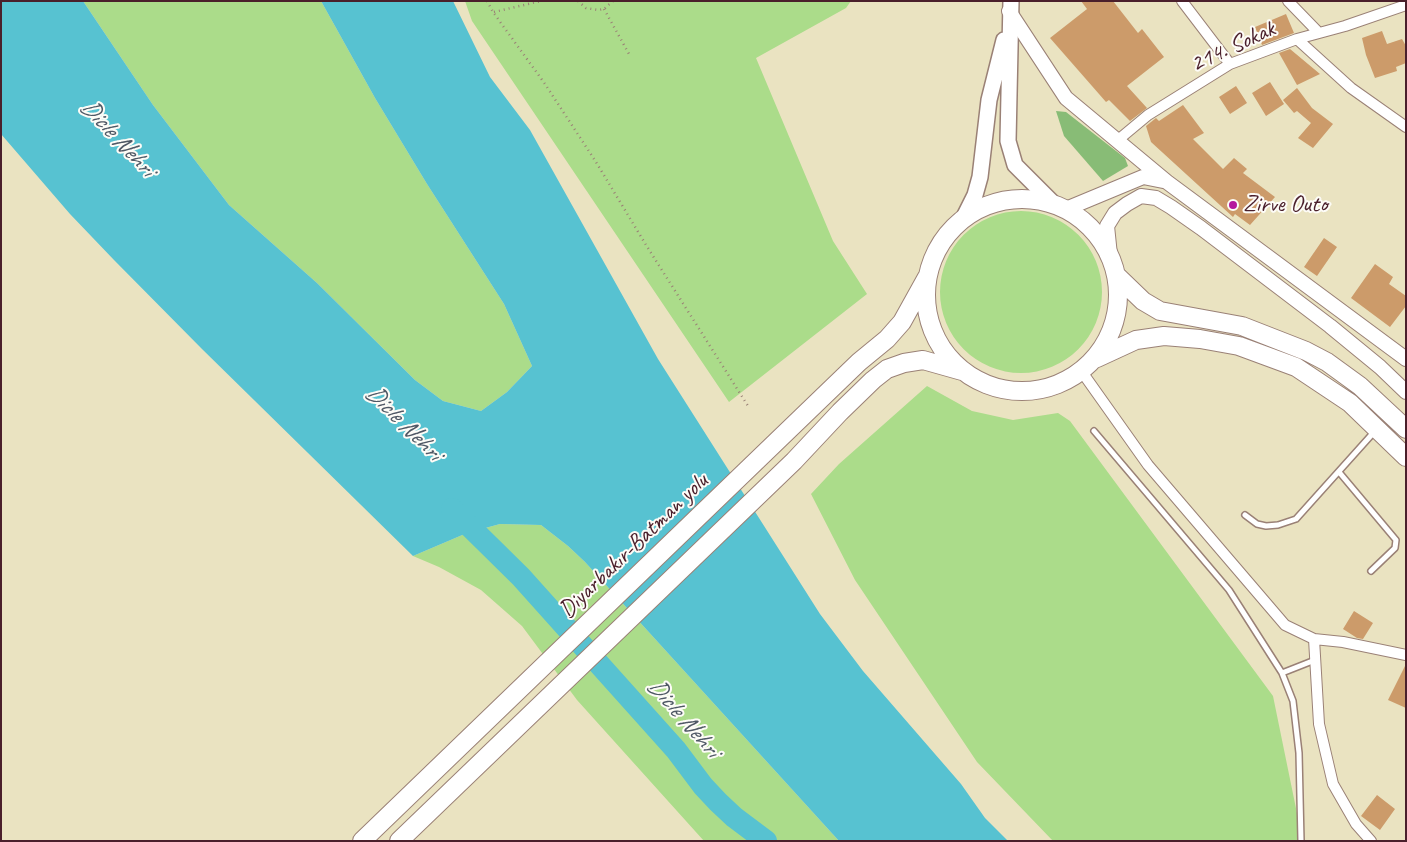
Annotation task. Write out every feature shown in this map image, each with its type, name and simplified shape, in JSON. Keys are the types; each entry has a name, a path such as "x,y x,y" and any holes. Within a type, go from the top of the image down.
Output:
{"highway":[{"path":"1087,366 1103,348 1116,318 1118,286 1110,255 1092,228 1060,207 1035,199 1004,199 974,210 949,230 932,256 924,287 927,319 940,348 962,371 990,386 1021,392 1053,387 1087,366 1115,348 1136,340 1164,336 1200,339 1238,346 1296,367 1350,403 1406,457"},
{"path":"1116,275 1143,301 1160,311 1242,326 1306,351 1327,362 1360,386 1406,429"},
{"name":"Diyarbakır-Batman yolu","path":"362,841 859,362 887,339 902,322 927,277"},
{"name":"Diyarbakır-Batman yolu","path":"399,841 794,461 873,380 887,369 904,362 923,360 962,371"}],"main road":[{"path":"1008,5 1008,141 1016,165 1060,207"},
{"path":"963,219 975,194 980,177 989,100 1008,5"}],"street":[{"path":"1182,1 1230,64"},
{"path":"1288,1 1319,33"},
{"path":"1008,5 1066,98 1166,182 1406,359"},
{"name":"214. Sokak","path":"1118,140 1148,115 1230,64 1297,39 1345,26 1406,5"},
{"path":"1297,39 1350,88 1406,127"},
{"path":"1060,207 1143,177 1166,182"},
{"path":"1110,255 1107,226 1114,214 1141,196 1156,198 1201,228 1330,326 1380,367 1406,392"},
{"path":"1087,366 1148,466 1285,625 1314,640 1343,642 1406,655"},
{"path":"1314,640 1319,724 1333,784 1356,824 1371,841"}],"lane":[{"path":"1245,514 1257,524 1266,526 1278,525 1296,519 1377,429"},
{"path":"1094,431 1229,590 1282,673 1293,701 1299,753 1301,841"},
{"path":"1339,472 1396,540 1395,548 1371,571"},
{"path":"1282,673 1315,660"}],"path":[{"path":"487,1 596,162 748,406"},
{"path":"493,12 541,1"},
{"path":"578,1 586,8 592,10 604,8 613,1"},
{"path":"604,8 629,54"}],"green space":[{"path":"83,1 321,1 375,98 427,184 504,304 532,366 507,392 481,411 443,401 415,380 317,283 229,205 153,105"},
{"path":"465,1 851,1 846,8 756,58 833,241 867,294 729,402 472,21"},
{"path":"1056,111 1066,112 1125,158 1128,166 1103,181 1064,136"},
{"path":"1029,211 1045,214 1059,220 1084,241 1093,254 1099,268 1102,292 1101,308 1093,330 1072,355 1059,364 1045,370 1013,373 997,370 983,364 958,343 949,330 943,316 940,284 943,268 949,254 970,229 983,220 997,214"},
{"path":"927,386 972,411 1013,420 1058,413 1070,421 1273,696 1300,828 1300,841 1053,841 977,762 855,580 811,494 839,464"},
{"path":"500,524 541,525 568,546 585,562 839,841 704,841 577,700 522,626 481,590 439,567 413,556 467,533"}],"water":[{"path":"1,1 83,1 153,105 229,205 317,283 415,380 443,401 481,411 507,392 532,366 504,304 427,184 375,98 321,1 453,1 490,77 530,130 658,359 820,614 863,671 961,784 985,818 1008,841 839,841 585,562 541,525 500,524 467,533 413,556 114,260 70,214 1,134"}],"building":[{"path":"1081,1 1113,1 1138,33 1142,29 1164,57 1127,86 1147,108 1130,121 1109,100 1106,102 1050,38 1087,9"},
{"path":"1286,14 1294,33 1262,45 1255,27"},
{"path":"1382,31 1387,44 1402,39 1406,46 1406,63 1396,67 1397,71 1375,78 1362,38"},
{"path":"1290,49 1320,74 1297,85 1279,53"},
{"path":"1270,82 1284,104 1266,116 1252,93"},
{"path":"1236,86 1247,103 1230,114 1219,97"},
{"path":"1297,88 1312,108 1333,124 1313,148 1298,138 1311,123 1297,111 1294,113 1283,100"},
{"path":"1183,105 1204,133 1193,139 1223,169 1234,158 1247,169 1243,173 1275,197 1250,225 1235,214 1233,217 1151,142 1146,126 1156,118 1159,121"},
{"path":"1324,238 1337,247 1317,276 1304,267"},
{"path":"1375,264 1393,277 1389,284 1406,296 1406,306 1390,327 1351,298"},
{"path":"1354,611 1373,623 1363,639 1357,638 1343,629"},
{"path":"1406,664 1406,708 1388,700"},
{"path":"1377,795 1395,809 1380,830 1361,816"}],"waterway":[{"name":"Dicle Nehri","path":"452,509 521,577 676,750 703,786 718,802 734,817 766,841"}],"place":[{"name":"Zirve Outo","path":"1233,205"}]}
